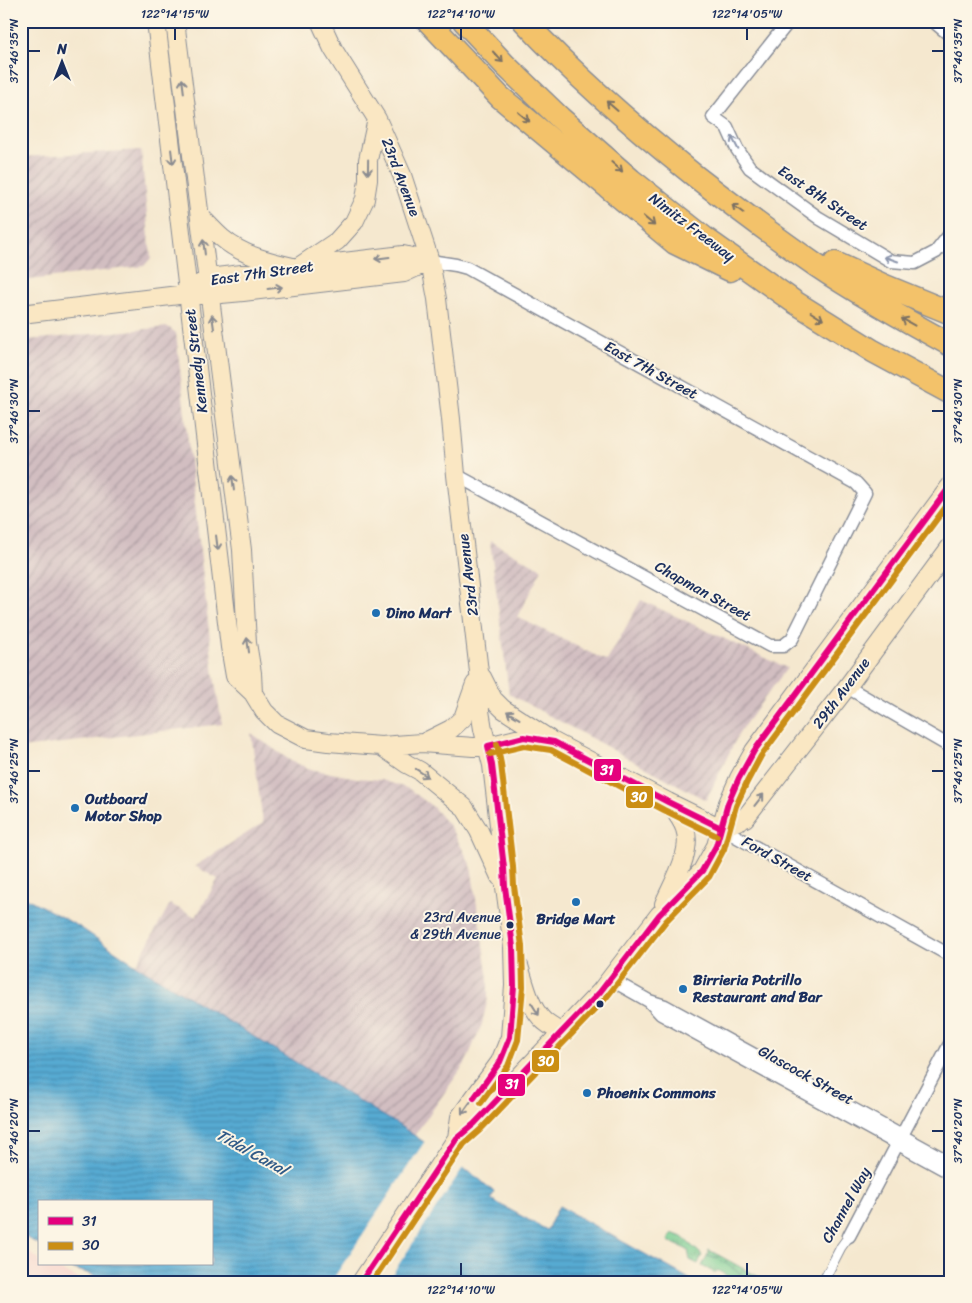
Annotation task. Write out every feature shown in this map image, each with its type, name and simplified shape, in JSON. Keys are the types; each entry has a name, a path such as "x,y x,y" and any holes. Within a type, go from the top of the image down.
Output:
{"highway":[{"path":"428,21 500,97 675,243 793,300"},
{"name":"Nimitz Freeway","path":"464,21 505,65 560,118 631,180 707,240 793,300 873,351 951,393"},
{"path":"524,21 594,91 660,148 738,210 818,267 894,314 951,345"},
{"path":"777,237 885,286 951,313"}],"main road":[{"name":"Kennedy Street","path":"156,21 187,294 235,676 254,694 264,710 277,724 306,739 381,746 422,744 488,746"},
{"name":"Kennedy Street","path":"176,21 242,550 247,643 254,694"},
{"name":"23rd Avenue","path":"320,21 333,49 377,119 402,175 430,261 452,419 456,475 480,672 480,711 493,773 513,946 514,986 510,1037 500,1062 460,1117 458,1138"},
{"path":"200,216 221,238 242,252 263,260 297,268 337,241 354,222 365,199 368,180 368,160 377,119"},
{"name":"East 7th Street","path":"21,314 187,294 209,287 297,268 403,255 430,261"},
{"name":"East 7th Street","path":"209,287 404,272 430,261"},
{"path":"361,1282 458,1138 562,1034 600,992 659,915 702,871 716,846 728,803 754,751 951,485"},
{"name":"29th Avenue","path":"721,828 745,818 847,687 951,546"},
{"path":"480,672 493,699 503,709 554,742"},
{"path":"422,744 451,730 463,718 480,672"},
{"name":"Ford Street","path":"488,746 524,737 554,742 721,828"},
{"name":"Kennedy Street","path":"381,746 420,771 464,807 479,831 505,887"},
{"path":"659,915 685,858 687,842 685,829 678,815 668,802"},
{"path":"513,946 530,1000 543,1020 562,1034"}],"street":[{"name":"East 8th Street","path":"790,21 713,117 726,127 737,149 750,168 819,218 891,261 915,263 936,252 951,232"},
{"path":"933,21 951,36"},
{"name":"East 7th Street","path":"430,261 467,268 856,483 865,493"},
{"name":"Chapman Street","path":"456,475 770,646 783,646 792,639 865,493"},
{"path":"847,687 951,746"},
{"name":"Ford Street","path":"721,828 951,956"},
{"name":"Glascock Street","path":"610,979 649,1001 661,1014 899,1140 951,1173"},
{"name":"Channel Way","path":"823,1282 951,1042"},
{"name":"Glascock Street","path":"899,1140 951,1162"}],"shaded area":[{"path":"141,150 151,258 144,266 21,281 21,157"},
{"path":"168,327 176,333 214,676 222,724 21,748 21,340"},
{"path":"490,541 542,569 517,617 607,661 641,600 787,668 740,731 706,800 509,694"},
{"path":"251,733 291,761 310,769 357,778 382,780 409,789 433,807 450,827 471,866 488,978 488,998 482,1024 466,1062 414,1136 136,965 170,904 196,917 218,879 195,866 263,823"},
{"path":"21,1248 38,1258 38,1266 50,1266 86,1282 21,1282"}],"green space":[{"path":"672,1233 682,1237 702,1255 698,1264 690,1260 688,1250 668,1241"},
{"path":"709,1250 768,1282 754,1282 719,1259 707,1256"},
{"path":"707,1256 724,1261 754,1282 731,1282 731,1278 717,1270 715,1273 702,1266"}],"water":[{"name":"Tidal Canal","path":"21,895 78,926 136,965 397,1124 478,1178 494,1192 491,1199 503,1206 547,1230 559,1206 695,1282 116,1282 68,1266 212,1266 212,1200 38,1200 38,1244 21,1234"}],"pier":[{"path":"425,1141 464,1166 387,1282 331,1282"}],"transit line":[{"name":"31","path":"361,1282 457,1138 474,1124 600,992 659,915 702,871 716,846 728,803 754,751 951,485"},
{"name":"30","path":"372,1282 464,1144 480,1130 606,998 666,921 709,877 724,849 736,806 761,756 951,500"},
{"name":"31","path":"488,746 524,737 554,742 721,828"},
{"name":"30","path":"481,1103 508,1066 518,1040 523,987 522,946 501,764 497,744"},
{"name":"31","path":"474,1098 500,1062 510,1037 514,986 513,947 492,765 488,746"},
{"name":"30","path":"490,754 524,746 551,750 717,836"}],"place":[{"name":"Dino Mart","path":"376,613"},
{"name":"Outboard Motor Shop","path":"75,808"},
{"name":"Bridge Mart","path":"576,902"},
{"name":"23rd Avenue & 29th Avenue","path":"510,925"},
{"name":"Birrieria Potrillo Restaurant and Bar","path":"683,989"},
{"name":"Phoenix Commons","path":"587,1093"}]}
